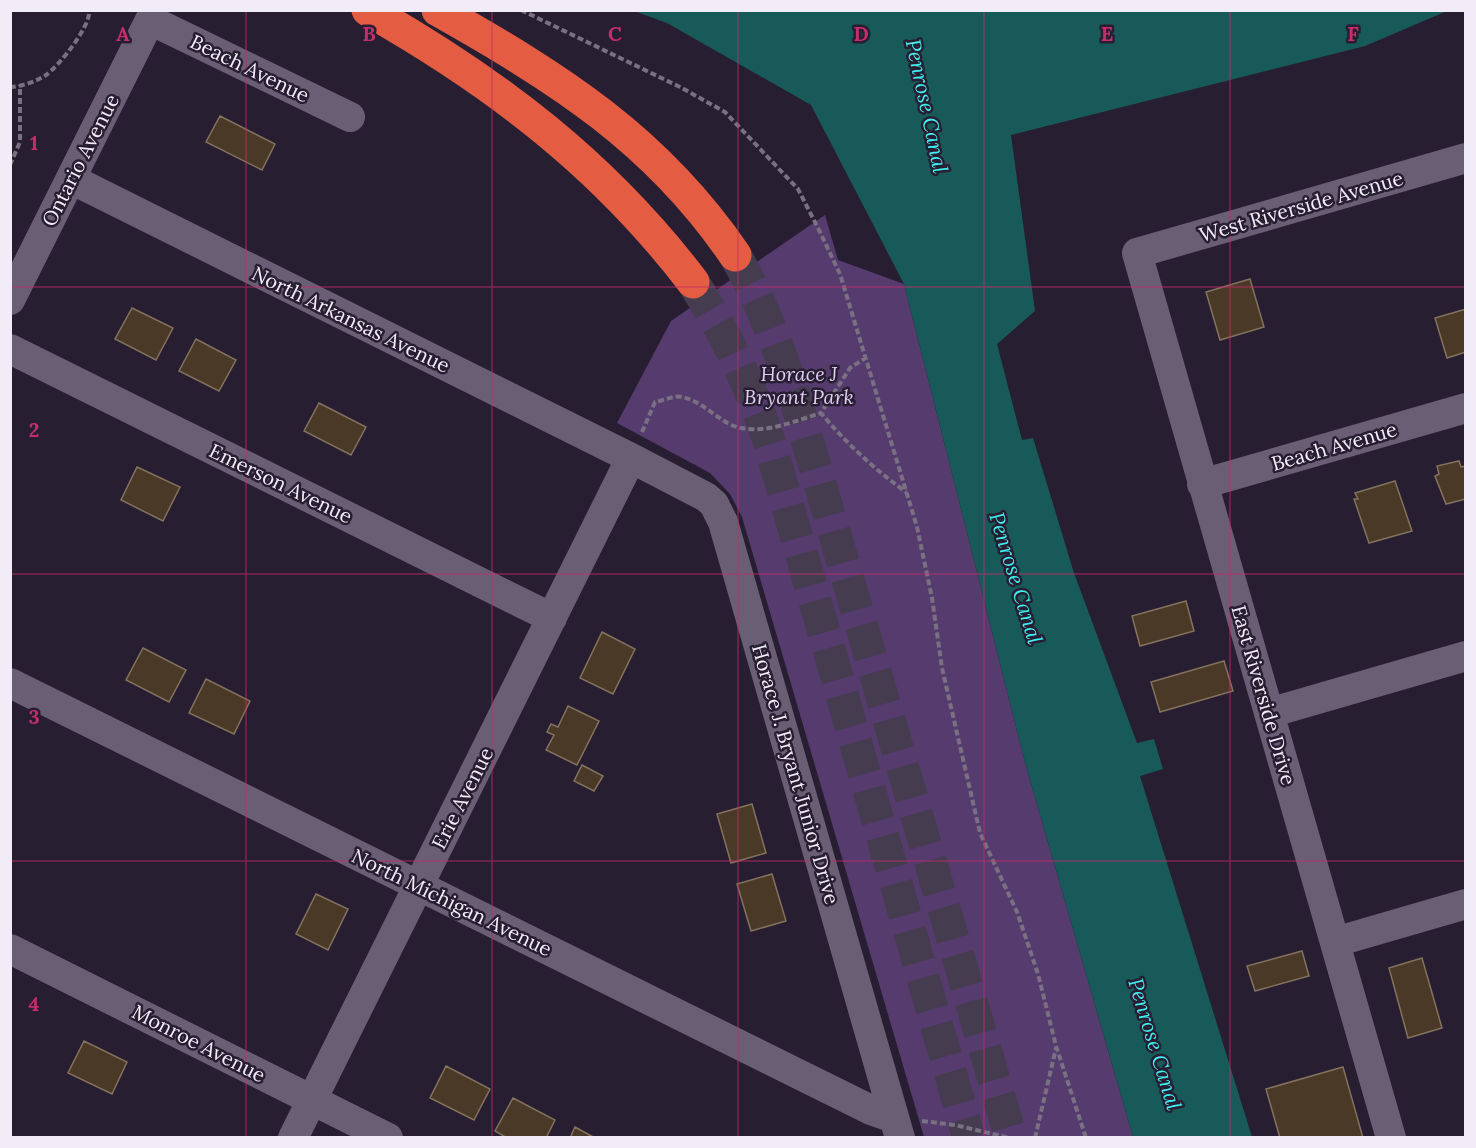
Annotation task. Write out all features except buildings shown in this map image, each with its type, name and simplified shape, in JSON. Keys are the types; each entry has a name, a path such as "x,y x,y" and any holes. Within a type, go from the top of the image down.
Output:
{"highway":[{"path":"368,10 458,63 542,124 614,190 667,247 693,282"},
{"path":"438,10 535,67 613,121 681,185 710,218 735,255"}],"street":[{"name":"Beach Avenue","path":"150,20 350,117"},
{"name":"Ontario Avenue","path":"10,300 150,20"},
{"name":"West Riverside Avenue","path":"1137,253 1466,158"},
{"name":"North Arkansas Avenue","path":"71,179 631,458"},
{"name":"East Riverside Drive","path":"1137,253 1391,1137"},
{"name":"Emerson Avenue","path":"10,349 552,618"},
{"name":"Beach Avenue","path":"1202,484 1466,408"},
{"name":"Erie Avenue","path":"293,1137 631,458"},
{"name":"Horace J. Bryant Junior Drive","path":"631,458 706,496 719,512 897,1128"},
{"path":"1269,713 1466,656"},
{"name":"North Michigan Avenue","path":"10,683 871,1110 897,1128"},
{"path":"1335,942 1466,904"},
{"name":"Monroe Avenue","path":"10,949 388,1137"}],"path":[{"path":"10,87 46,75 67,53 85,25 89,10"},
{"path":"521,10 680,87 725,112 798,189 840,274 867,357 926,564 942,668 980,833 1017,912 1038,974 1056,1046 1086,1137"},
{"path":"10,165 20,142 20,85"},
{"path":"821,413 826,400 850,368 867,357"},
{"path":"631,458 655,402 680,396 700,405 736,427 756,429 780,426 821,413"},
{"path":"821,413 838,435 884,477 906,492"},
{"path":"1035,1137 1056,1046"},
{"path":"897,1128 955,1125 1010,1137"}],"green space":[{"name":"Horace J Bryant Park","path":"825,215 838,260 904,284 1026,766 1133,1137 924,1137 742,517 730,494 710,473 617,423 671,321"}],"water":[{"name":"Penrose Canal","path":"634,11 1447,11 1365,46 1011,135 1035,311 997,344 1022,440 1033,438 1074,573 1137,743 1154,739 1163,769 1140,776 1252,1137 1133,1137 1026,766 904,284 811,105 667,23"}],"tunnel":[{"path":"735,255 769,325 795,398 1011,1138"},
{"path":"693,282 737,361 770,444 969,1138"}]}
